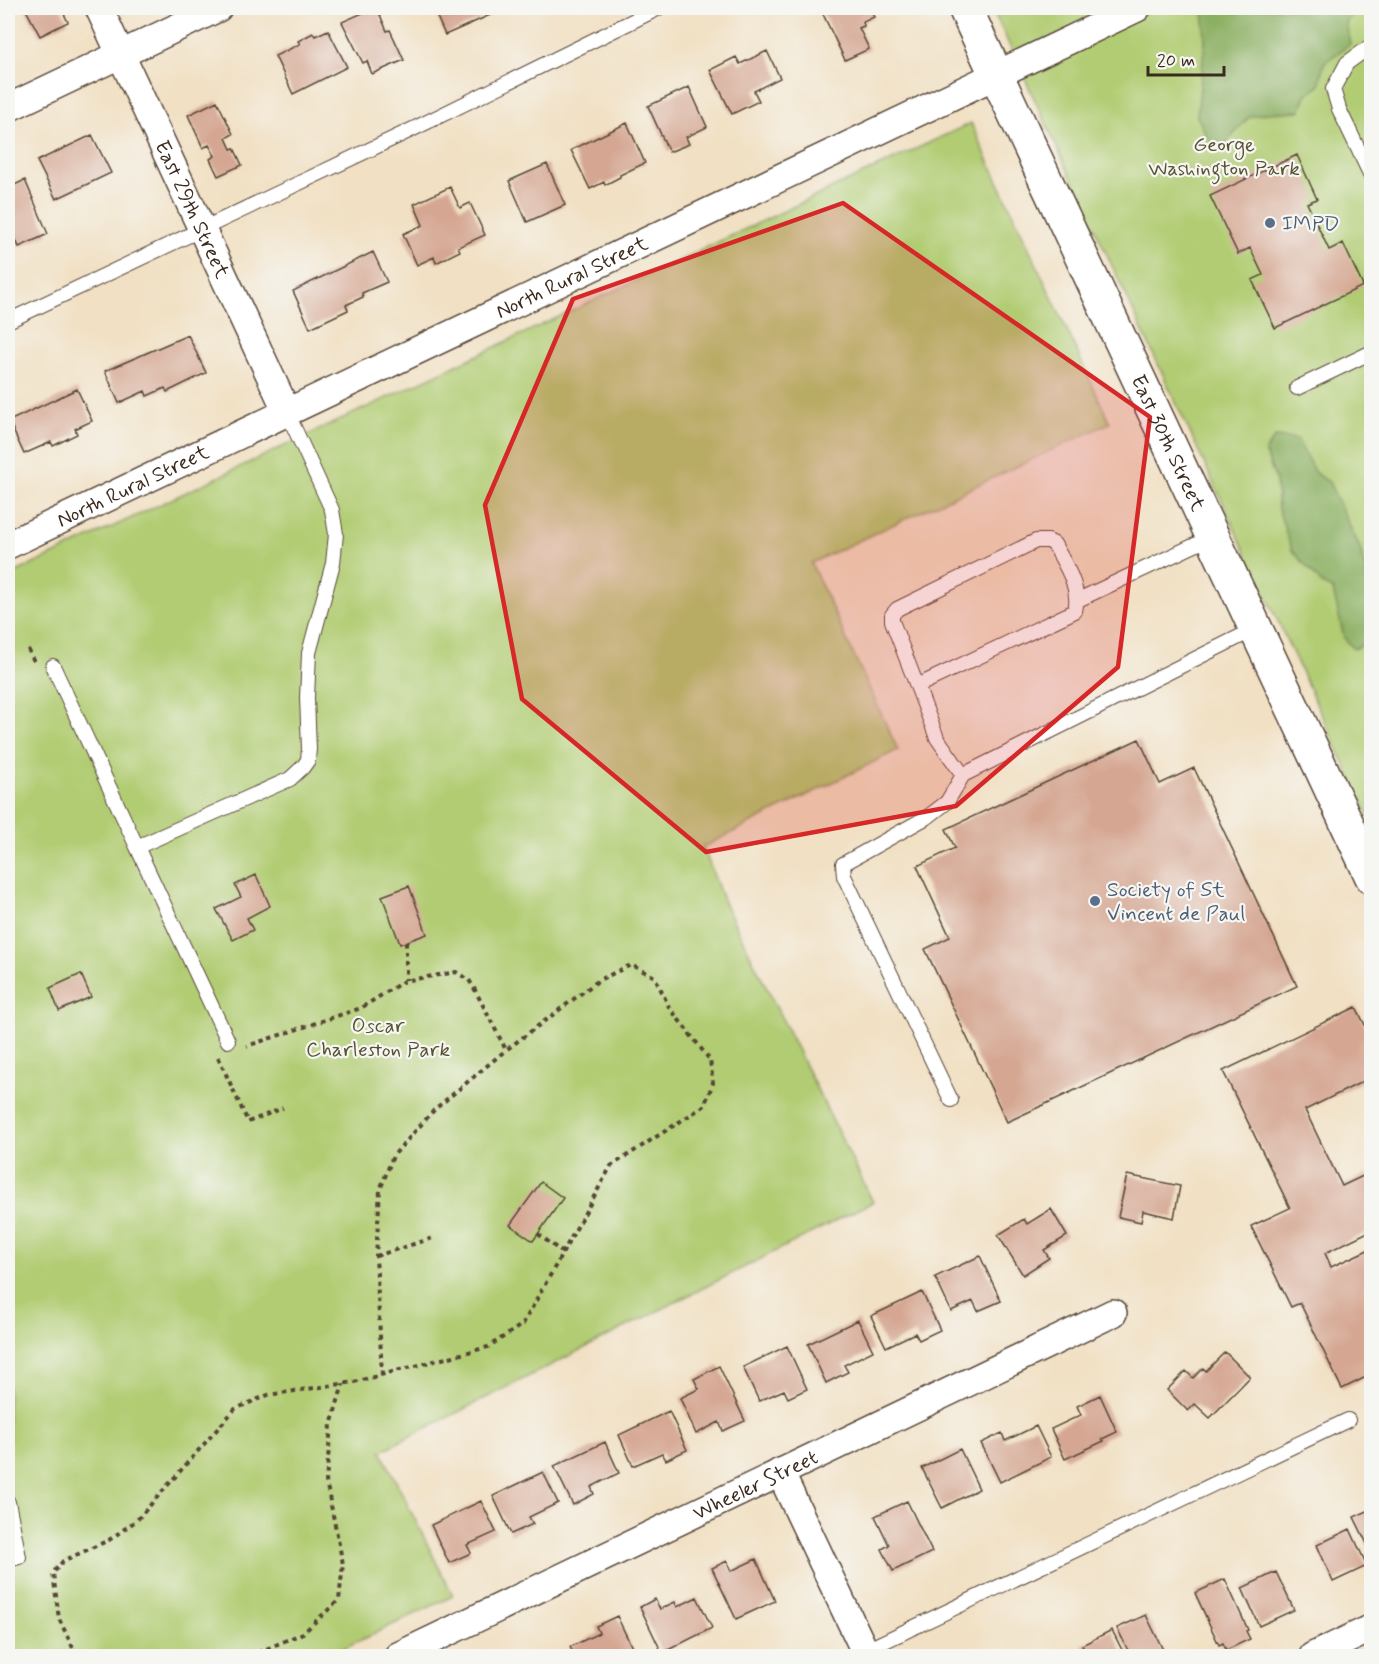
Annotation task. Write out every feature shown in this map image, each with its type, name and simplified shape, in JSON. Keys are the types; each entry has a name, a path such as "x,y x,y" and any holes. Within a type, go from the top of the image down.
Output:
{"main road":[{"name":"East 30th Street","path":"965,8 1371,877"}],"street":[{"name":"East 29th Street","path":"99,8 288,412"},
{"path":"8,108 218,8"},
{"name":"North Rural Street","path":"8,545 1137,8"},
{"name":"Wheeler Street","path":"398,1656 1113,1313"},
{"path":"780,1472 861,1655"},
{"path":"1313,1656 1371,1628"}],"lane":[{"path":"8,321 410,131 659,8"},
{"path":"1371,45 1347,63 1333,89 1339,110 1371,178"},
{"path":"1297,388 1371,352"},
{"path":"137,847 290,778 308,760 309,653 333,563 336,534 332,510 288,412"},
{"path":"1078,600 1212,537"},
{"path":"917,686 1075,611 1078,600 1075,586 1054,544 1048,541 1036,541 897,609 892,615 892,621 917,686 937,738 963,775"},
{"path":"951,1100 844,876 843,864 929,816 947,802 963,775 1255,629"},
{"path":"53,666 226,1047"},
{"path":"861,1655 1348,1420"},
{"path":"8,1502 19,1557 8,1560"}],"path":[{"path":"406,942 406,980"},
{"path":"77,1656 59,1618 53,1573 63,1561 109,1540 137,1520 236,1409 268,1395 343,1384 382,1375 488,1347 523,1324 612,1166 704,1106 712,1083 710,1060 669,1007 656,977 631,965 599,980 506,1050 435,1109 393,1156 380,1190 376,1256 382,1375"},
{"path":"242,1047 362,1008 406,980 456,972 469,980 506,1050"},
{"path":"217,1056 226,1047"},
{"path":"538,1234 563,1253"},
{"path":"376,1256 436,1237"},
{"path":"250,1656 303,1633 339,1600 343,1564 326,1480 331,1425 343,1384"}],"highlighted area":[{"path":"843,203 1150,417 1118,667 956,806 706,852 522,699 485,505 573,299"}],"green space":[{"name":"George Washington Park","path":"992,8 1371,8 1371,821"},
{"path":"1203,8 1362,8 1356,10 1346,22 1350,44 1324,63 1319,86 1306,95 1300,111 1266,113 1249,117 1225,144 1210,142 1197,116 1205,40"},
{"name":"Oscar Charleston Park","path":"971,123 1110,423 811,563 898,750 703,847 723,900 873,1202 381,1451 453,1596 327,1656 8,1656 8,576"},
{"path":"1275,437 1297,439 1315,473 1329,482 1360,548 1371,587 1371,641 1354,649 1344,638 1333,590 1322,584 1292,550 1278,509 1276,481 1265,451"}],"building":[{"path":"25,8 61,8 68,22 40,36"},
{"path":"377,8 387,31 390,30 404,60 372,74 367,61 363,63 342,22"},
{"path":"433,8 506,8 445,35"},
{"path":"831,8 869,8 874,17 863,22 864,26 859,28 869,49 845,60 822,12"},
{"path":"328,30 347,67 293,94 275,56 300,44 298,41 313,33 315,36"},
{"path":"767,51 780,78 754,91 759,101 732,114 710,70 736,57 740,64"},
{"path":"689,87 707,127 686,137 689,144 669,152 648,106"},
{"path":"217,101 233,134 226,138 242,165 218,176 210,159 215,156 209,145 203,148 188,115"},
{"path":"627,123 645,163 605,185 604,182 590,189 571,150"},
{"path":"92,135 111,173 56,199 37,161"},
{"name":"IMPD","path":"1297,155 1317,199 1307,203 1329,250 1343,243 1363,286 1275,328 1252,280 1263,275 1250,248 1238,254 1210,196"},
{"path":"547,164 565,205 527,222 509,181"},
{"path":"25,180 48,234 19,247 8,221 8,188"},
{"path":"450,187 460,208 470,203 485,235 458,247 460,251 436,263 434,257 417,265 403,234 423,225 414,204"},
{"path":"373,252 387,282 362,293 363,297 346,305 348,310 310,328 293,291"},
{"path":"188,335 206,373 167,392 165,388 147,396 145,391 119,403 105,371"},
{"path":"77,389 92,421 75,429 77,434 53,446 51,442 24,454 9,421"},
{"name":"Society of St Vincent de Paul","path":"1139,739 1160,784 1194,768 1297,986 1007,1122 925,949 950,937 917,866 955,848 946,829"},
{"path":"256,875 270,906 247,918 253,930 233,940 216,909 241,897 235,885"},
{"path":"409,886 427,934 400,944 382,896"},
{"path":"81,974 91,997 59,1011 50,988"},
{"path":"1356,1007 1372,1039 1372,1077 1305,1110 1342,1186 1367,1174 1372,1184 1372,1230 1325,1253 1331,1267 1372,1248 1372,1374 1342,1389 1300,1303 1291,1307 1251,1226 1290,1208 1223,1071"},
{"path":"1127,1175 1180,1186 1174,1218 1143,1211 1141,1222 1118,1217"},
{"path":"541,1182 563,1198 533,1241 510,1225"},
{"path":"1051,1209 1067,1236 1044,1250 1049,1258 1023,1275 998,1235 1024,1219 1027,1224"},
{"path":"980,1256 1001,1301 978,1311 973,1301 951,1311 935,1277"},
{"path":"922,1292 940,1330 919,1340 915,1333 886,1347 871,1316"},
{"path":"858,1320 873,1351 844,1365 848,1372 826,1383 808,1344"},
{"path":"787,1346 807,1389 788,1398 784,1390 759,1401 743,1367"},
{"path":"1225,1352 1250,1377 1210,1418 1195,1404 1188,1411 1167,1390 1186,1371 1193,1378 1203,1368 1206,1371"},
{"path":"719,1366 745,1421 723,1431 719,1422 696,1434 680,1398 699,1389 694,1379"},
{"path":"1100,1395 1117,1432 1102,1439 1104,1441 1065,1459 1051,1429 1081,1415 1077,1406"},
{"path":"669,1411 687,1450 666,1460 662,1453 633,1466 619,1435"},
{"path":"1036,1426 1051,1457 1000,1482 981,1443 1002,1433 1005,1441"},
{"path":"605,1442 619,1473 591,1487 594,1494 573,1505 554,1466"},
{"path":"960,1449 979,1489 942,1508 922,1468"},
{"path":"543,1472 558,1503 529,1517 533,1524 511,1534 493,1496"},
{"path":"481,1501 496,1532 467,1545 471,1553 449,1563 431,1525"},
{"path":"907,1501 932,1552 893,1571 882,1549 889,1545 875,1516"},
{"path":"1372,1509 1372,1554 1354,1517"},
{"path":"1350,1529 1367,1566 1333,1582 1317,1545"},
{"path":"756,1559 775,1601 736,1619 712,1568 727,1561 731,1571"},
{"path":"1276,1572 1294,1610 1259,1626 1242,1588"},
{"path":"1225,1579 1250,1639 1226,1650 1223,1643 1219,1645 1195,1593"},
{"path":"697,1597 712,1628 662,1653 640,1607 655,1599 660,1609 675,1602 677,1607"},
{"path":"1146,1615 1166,1656 1131,1656 1117,1628"},
{"path":"617,1616 635,1654 631,1656 575,1656 570,1647 599,1633 596,1626"},
{"path":"1112,1630 1125,1656 1088,1656 1082,1645"}],"place":[{"name":"IMPD","path":"1270,223"},
{"name":"Society of St Vincent de Paul","path":"1095,901"}]}
